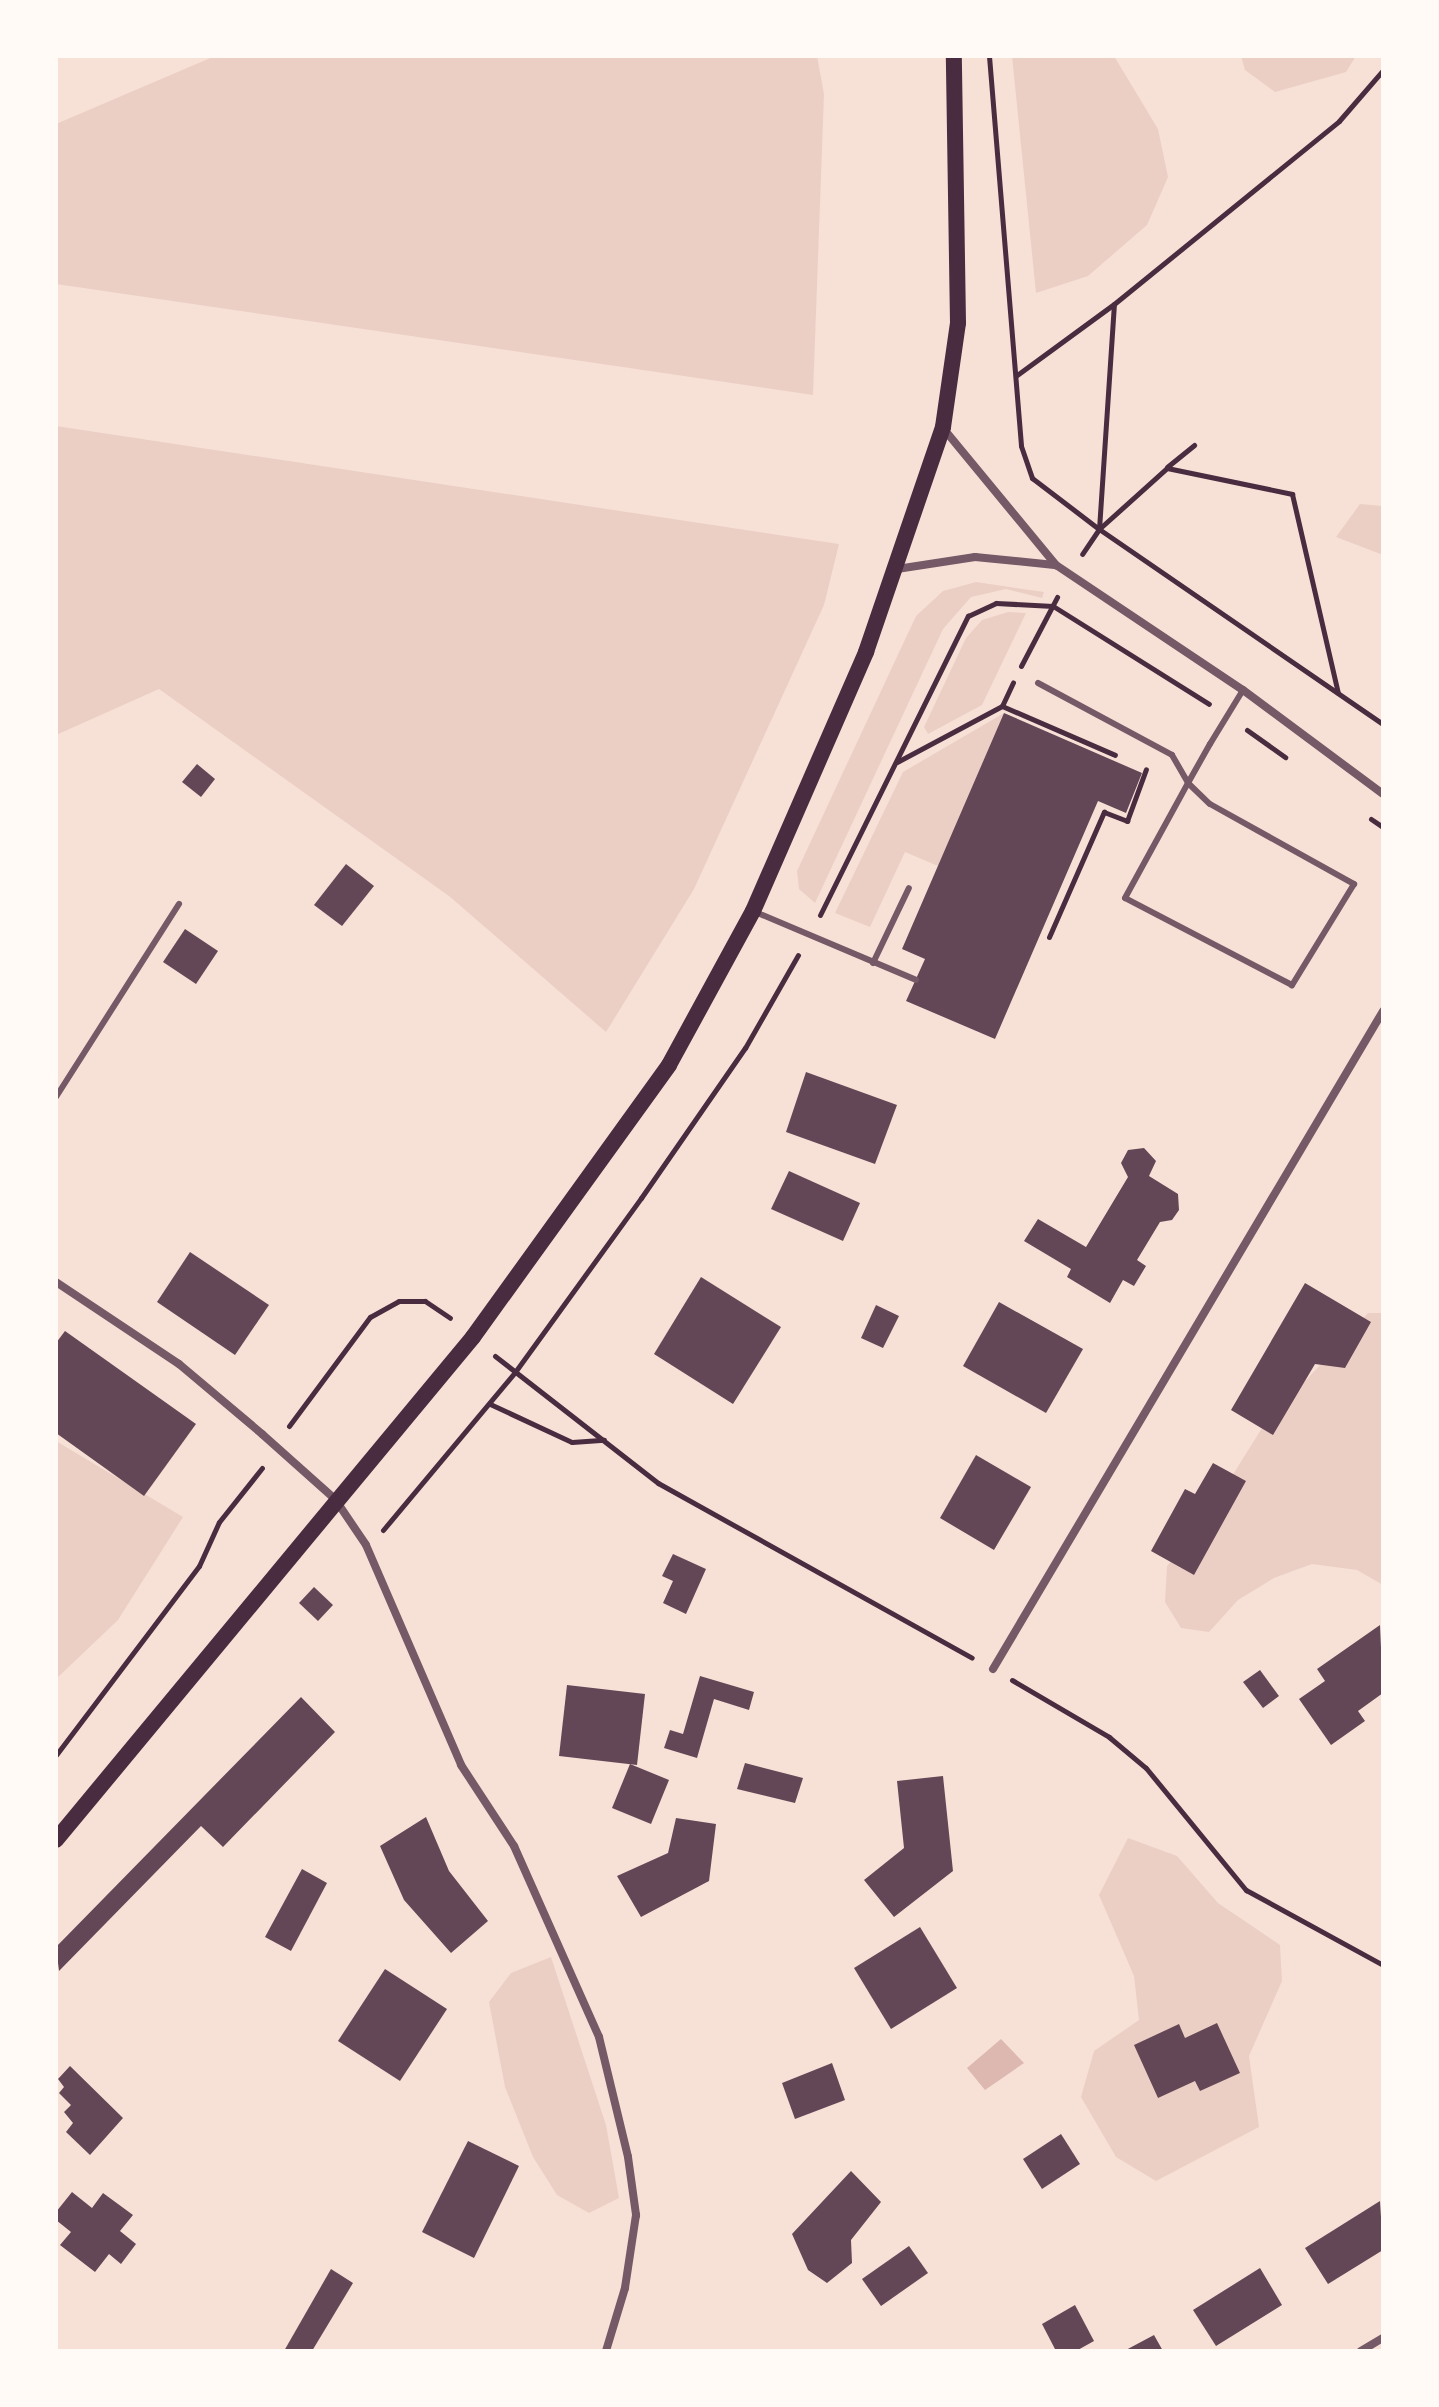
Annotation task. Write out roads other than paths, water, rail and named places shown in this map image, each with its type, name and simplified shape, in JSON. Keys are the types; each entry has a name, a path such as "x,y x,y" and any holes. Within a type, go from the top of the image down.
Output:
{"main road":[{"path":"56,1840 335,1499 473,1337 669,1065 753,911 866,652 897,569 943,427 958,323 954,56"}],"street":[{"path":"943,427 1056,565 1243,690 1383,794"},
{"path":"897,569 975,557 1056,565"},
{"path":"993,1669 1383,1011"},
{"path":"56,1282 179,1364 276,1446 335,1499 366,1545 461,1765 514,1846 599,2037 628,2157 636,2215 625,2288 606,2351"},
{"path":"1361,2351 1383,2338"}],"lane":[{"path":"1038,683 1172,755 1188,783 1210,804 1354,884 1292,985 1125,898 1188,783 1243,690"},
{"path":"873,963 909,888"},
{"path":"56,1097 179,904"},
{"path":"753,911 916,980"}]}
